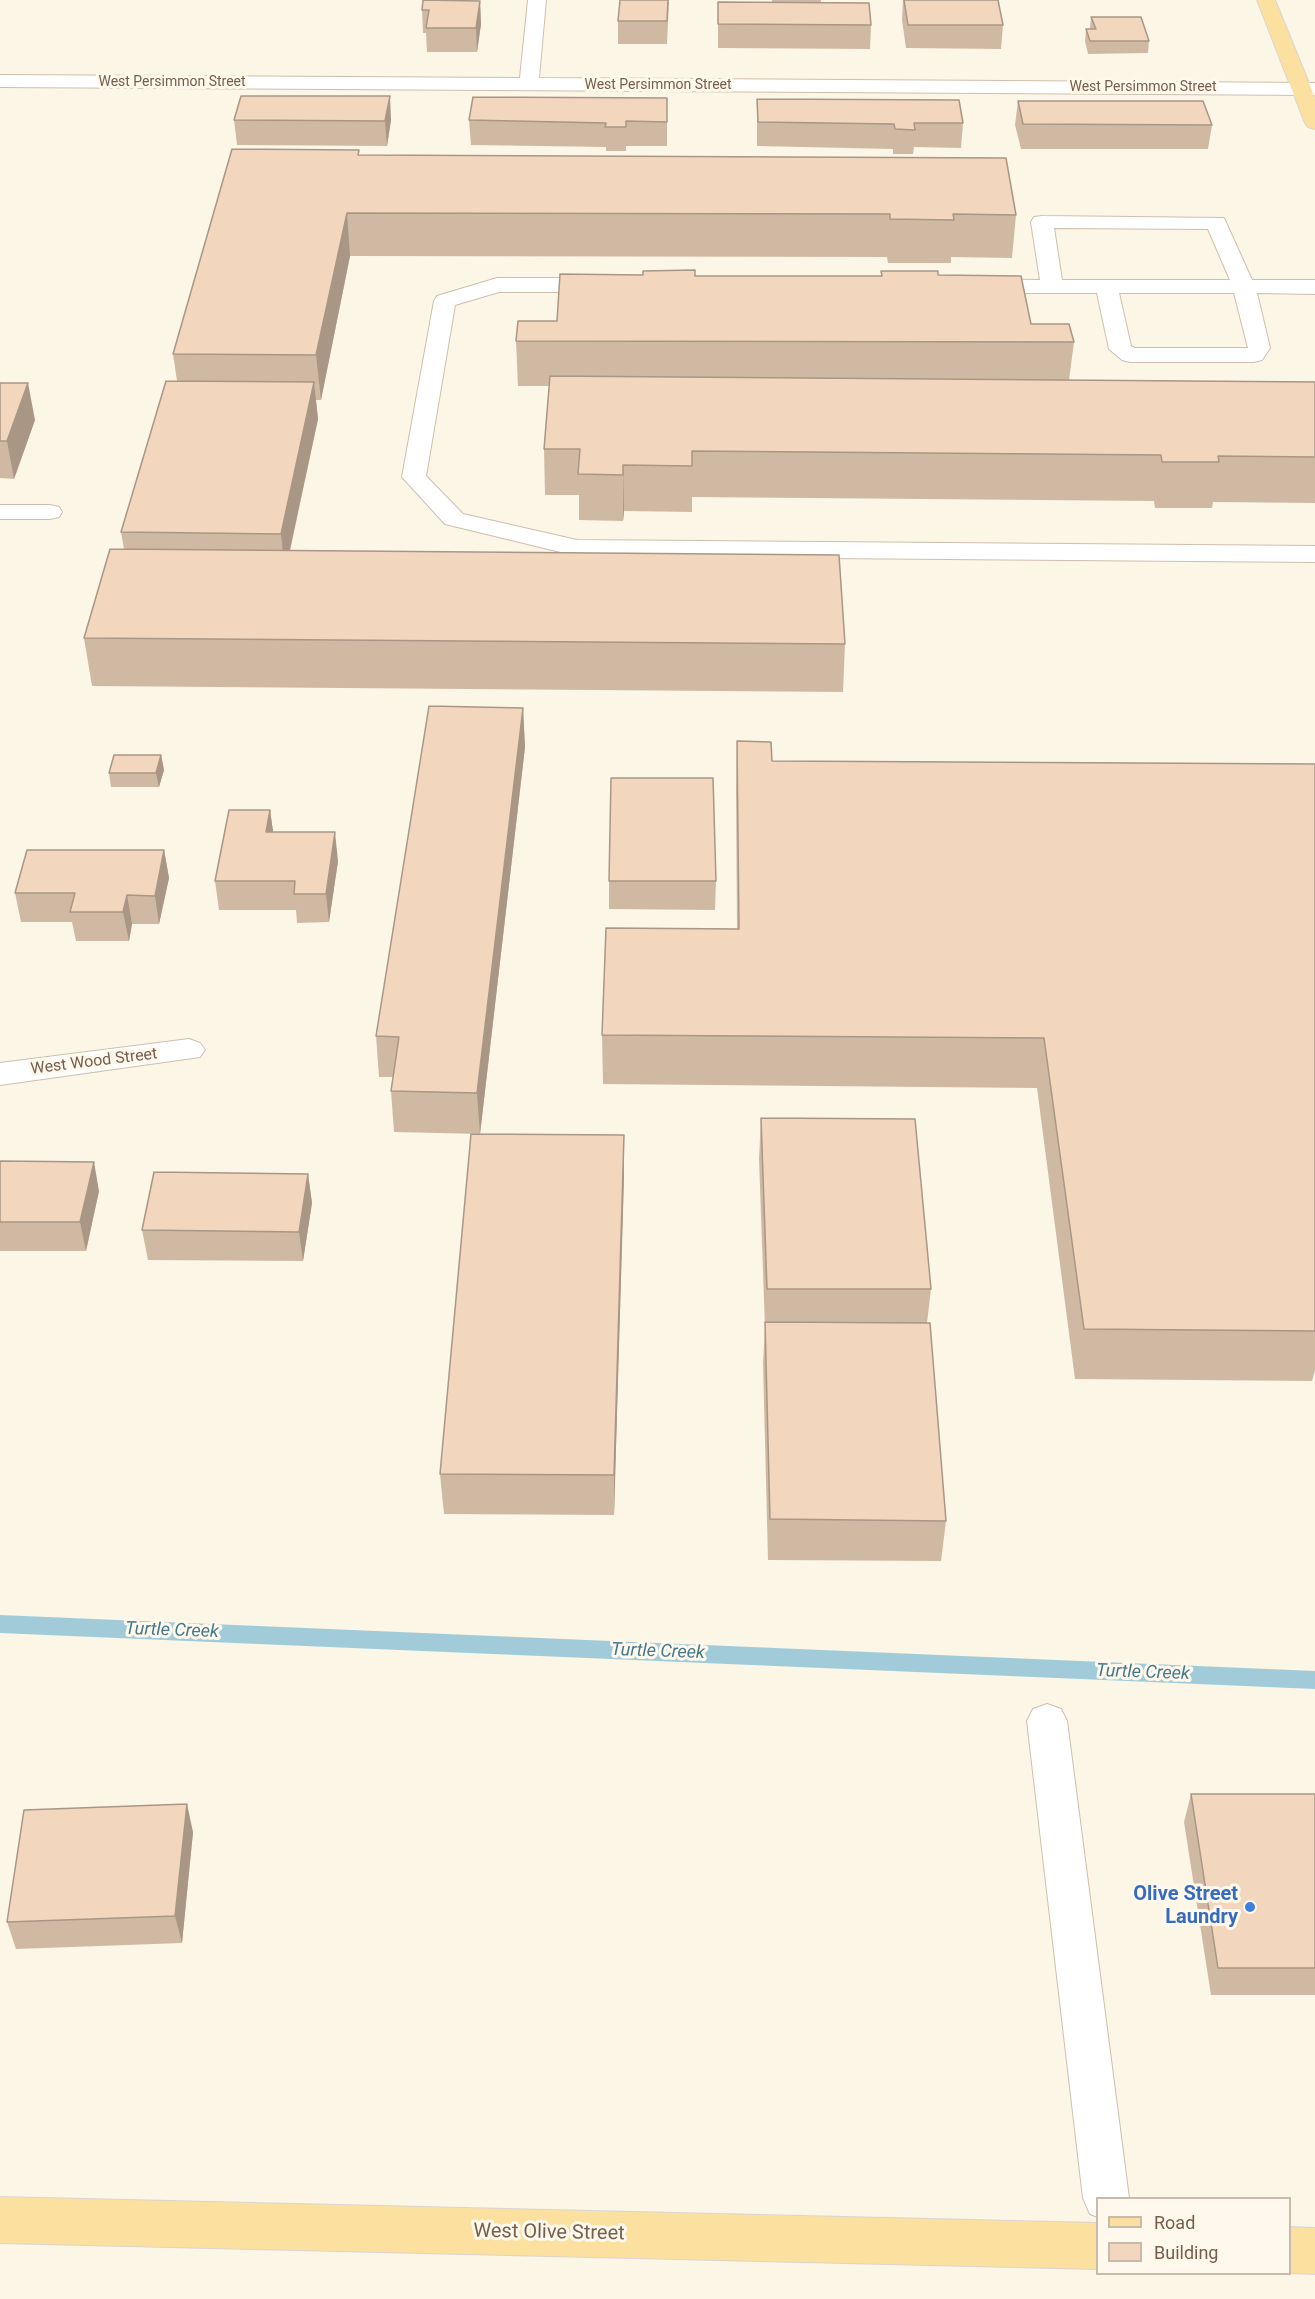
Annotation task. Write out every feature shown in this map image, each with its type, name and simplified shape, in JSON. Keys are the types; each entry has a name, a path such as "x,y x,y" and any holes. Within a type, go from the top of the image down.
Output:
{"main road":[{"path":"1266,0 1308,88 1315,123"},
{"name":"West Olive Street","path":"0,2220 1096,2246"},
{"path":"1291,2250 1315,2251"}],"street":[{"path":"529,84 537,0"},
{"name":"West Persimmon Street","path":"0,81 1308,88"},
{"path":"1052,286 1042,222 1216,223 1244,287 1259,348 1254,355 1131,355 1120,349 1107,287"},
{"path":"627,285 497,285 446,301 414,477 454,519 577,548 1315,554"},
{"path":"958,286 1315,287"},
{"path":"0,512 50,512"},
{"name":"West Wood Street","path":"0,1074 189,1050"},
{"path":"1047,1721 1106,2197"}],"building":[{"path":"423,0 480,1 476,28 426,28 429,10 422,10"},
{"path":"620,0 668,0 667,21 618,21"},
{"path":"904,0 998,0 1003,25 908,25"},
{"path":"718,2 869,3 871,25 718,24"},
{"path":"1091,17 1141,17 1149,41 1090,41 1086,29 1096,29"},
{"path":"241,96 390,96 385,121 234,120"},
{"path":"473,97 667,98 667,122 626,121 626,127 605,127 606,123 469,120"},
{"path":"757,99 959,100 963,123 914,123 915,130 895,129 894,124 758,122"},
{"path":"1018,101 1203,101 1212,125 1023,124"},
{"path":"232,149 359,150 358,155 1006,158 1016,215 953,214 954,220 890,219 890,214 347,213 316,355 173,354"},
{"path":"695,270 695,276 882,276 881,271 938,271 938,275 1021,276 1031,324 1069,324 1074,342 516,341 518,321 557,321 560,274 643,275 643,271"},
{"path":"550,376 1315,382 1315,457 1218,456 1219,462 1162,462 1161,455 692,451 692,466 623,465 623,475 578,474 580,449 544,449"},
{"path":"166,381 314,382 281,534 121,532"},
{"path":"0,383 28,383 7,441 0,441"},
{"path":"110,549 839,555 845,644 84,638"},
{"path":"429,706 523,708 477,1093 391,1091 399,1037 376,1036"},
{"path":"737,741 771,742 772,761 1315,764 1315,1331 1084,1329 1044,1038 602,1035 606,928 739,929"},
{"path":"114,755 161,755 156,773 109,773"},
{"path":"611,778 713,778 716,881 609,881"},
{"path":"229,810 270,810 266,832 335,832 326,894 294,894 295,881 215,881"},
{"path":"27,850 164,850 155,896 127,895 123,912 70,912 75,893 15,893"},
{"path":"761,1118 915,1119 931,1289 767,1289"},
{"path":"471,1134 624,1135 614,1475 440,1474"},
{"path":"0,1161 94,1162 80,1222 0,1222"},
{"path":"154,1172 308,1174 299,1232 142,1230"},
{"path":"765,1322 930,1323 946,1521 770,1519"},
{"path":"1191,1794 1315,1794 1315,1968 1218,1968"},
{"path":"187,1804 175,1916 7,1922 24,1810"}],"waterway":[{"name":"Turtle Creek","path":"0,1624 1315,1680"}],"place":[{"name":"Olive Street Laundry","path":"1250,1907"}]}
